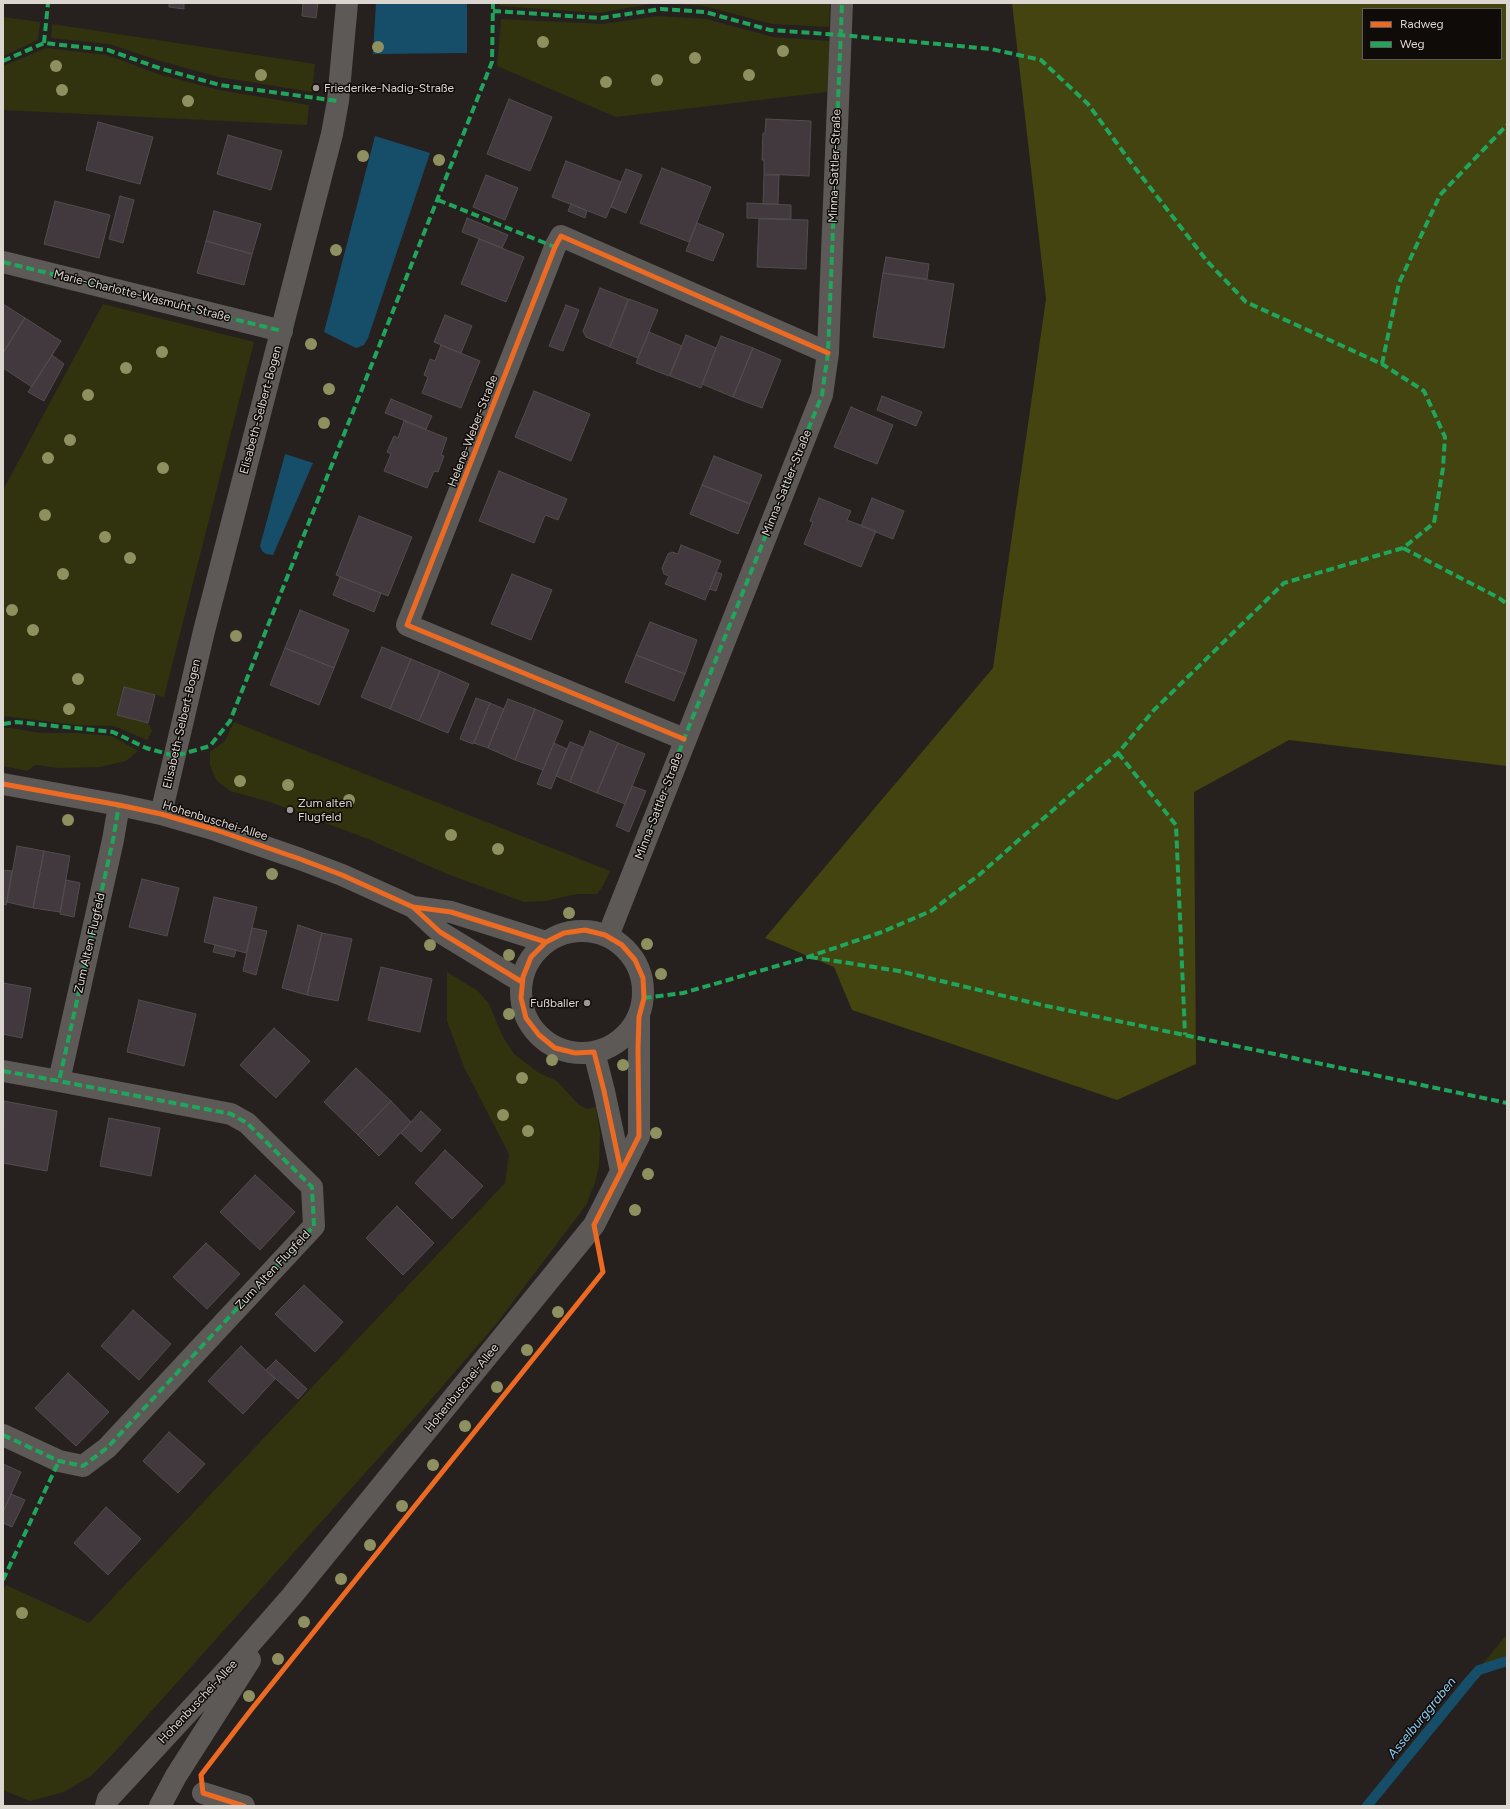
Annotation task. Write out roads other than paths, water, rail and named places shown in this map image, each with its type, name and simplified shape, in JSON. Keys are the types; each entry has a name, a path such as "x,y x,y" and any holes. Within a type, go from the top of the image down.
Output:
{"street":[{"name":"Elisabeth-Selbert-Bogen","path":"161,814 204,631 332,134 338,101 347,3"},
{"name":"Minna-Sattler-Straße","path":"608,936 684,739 822,395 828,353 842,3"},
{"name":"Helene-Weber-Straße","path":"684,739 407,625 561,236 828,353"},
{"name":"Marie-Charlotte-Wasmuht-Straße","path":"3,262 282,331"},
{"name":"Hohenbuschei-Allee","path":"3,784 161,814 223,832 342,875 413,907 451,912 546,942"},
{"name":"Zum Alten Flugfeld","path":"59,1081 113,840 119,805"},
{"name":"Hohenbuschei-Allee","path":"413,907 440,932 522,982"},
{"path":"585,930 608,936 622,945 635,960 642,978 644,998 639,1017 628,1034 613,1046 594,1052 575,1053 555,1048 539,1035 526,1018 521,998 522,977 531,957 546,942 564,933 585,930"},
{"name":"Hohenbuschei-Allee","path":"106,1806 108,1799 228,1669 291,1597 594,1225 639,1136 639,1017"},
{"path":"594,1052 621,1171"},
{"name":"Zum Alten Flugfeld","path":"3,1072 59,1081 230,1114 247,1123 312,1187 314,1226 107,1448 83,1466 59,1461 3,1435"},
{"name":"Hohenbuschei-Allee","path":"160,1806 176,1776 291,1597"},
{"path":"203,1792 244,1806"}],"water":[{"path":"376,3 467,3 467,53 373,54"},
{"path":"375,136 430,153 368,338 364,345 356,348 324,332"},
{"path":"285,454 313,463 273,555 266,554 262,551 260,546"}],"waterway":[{"name":"Asselburggraben","path":"1367,1806 1479,1670 1507,1661"}],"place":[{"name":"Friederike-Nadig-Straße","path":"316,88"},
{"name":"Zum alten Flugfeld","path":"290,810"},
{"name":"Fußballer","path":"587,1003"}]}
